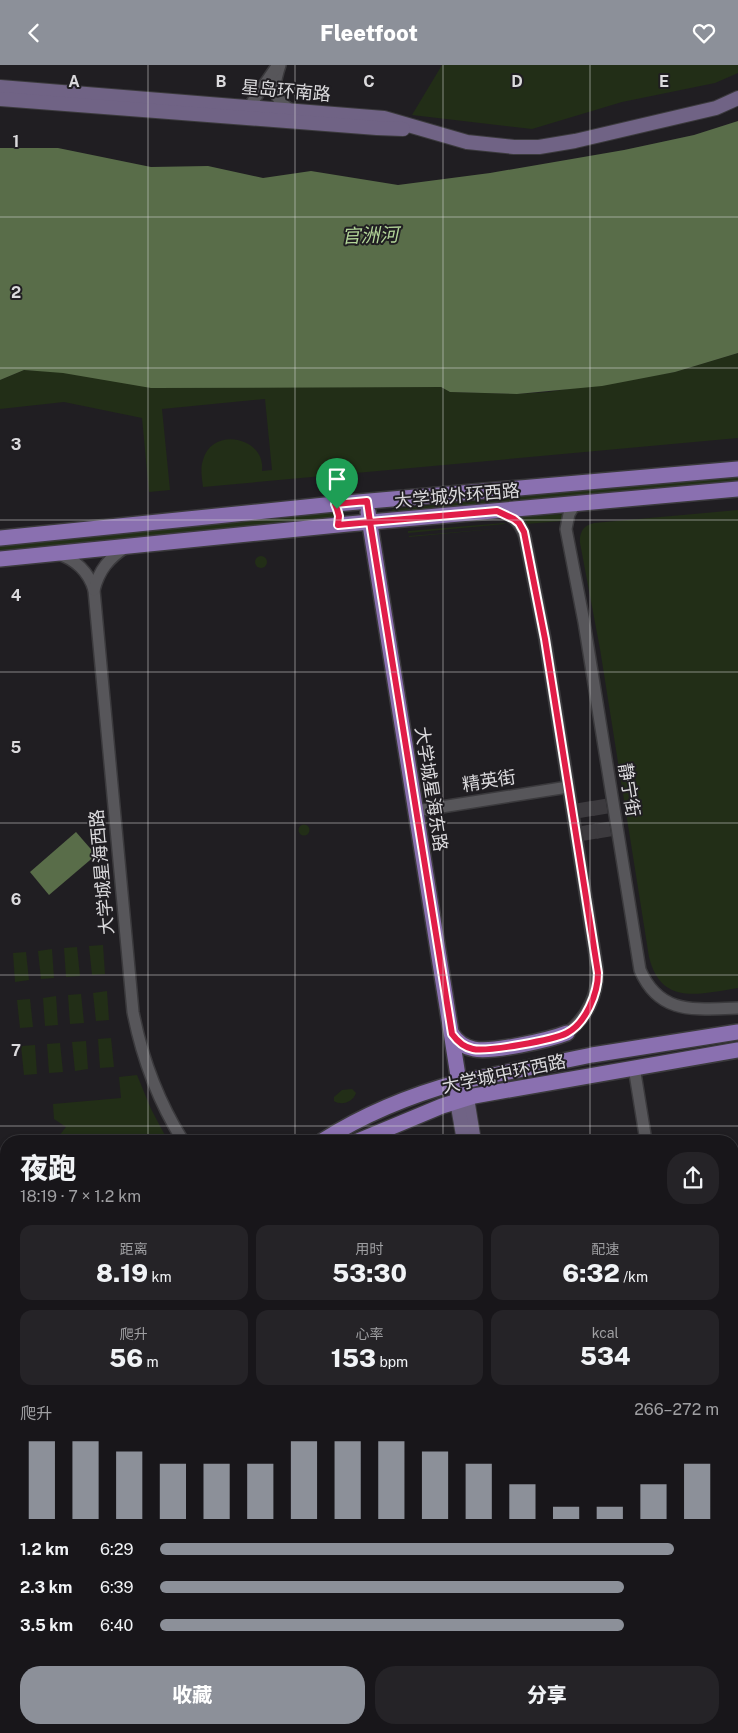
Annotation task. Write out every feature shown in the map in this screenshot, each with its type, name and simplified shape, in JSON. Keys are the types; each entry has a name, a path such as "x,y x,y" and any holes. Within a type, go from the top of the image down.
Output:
{"main road":[{"name":"星岛环南路","path":"1,89 384,118 466,142 483,145 539,147 575,141 716,108 738,97"},
{"name":"星岛环南路","path":"1,89 377,128 419,129"},
{"name":"大学城外环西路","path":"0,538 367,501 738,469"},
{"name":"大学城外环西路","path":"0,559 338,525 738,489"},
{"name":"大学城星海东路","path":"367,501 459,1082 472,1135"},
{"path":"335,504 339,516 338,525"},
{"name":"大学城中环西路","path":"332,1135 377,1112 440,1087 459,1082 631,1048 738,1032"},
{"path":"452,1034 464,1046 484,1050 551,1038 567,1033"},
{"name":"大学城中环西路","path":"371,1135 462,1099 738,1050"},
{"name":"大学城星海东路","path":"462,1099 464,1135"}],"street":[{"path":"249,107 279,65"},
{"path":"279,65 275,91 280,102 292,111"},
{"name":"静宁街","path":"575,504 569,514 566,529 584,621 640,970 644,980 655,994 672,1005 688,1009 738,1008"},
{"path":"497,511 514,519 519,523 524,532 542,622 596,961 598,979 589,1009 567,1033"},
{"name":"大学城星海西路","path":"94,590 103,567 112,557 126,547"},
{"name":"大学城星海西路","path":"58,553 85,571 94,590 133,1012 141,1048 151,1078 162,1104 180,1135"},
{"name":"精英街","path":"416,811 568,787"},
{"path":"634,1067 645,1135"}],"shaded area":[{"path":"442,65 738,65 738,73 715,83 622,102 532,129 412,115"},
{"path":"738,353 738,438 203,487 202,466 208,449 217,443 227,440 237,440 256,450 261,459 262,471 272,470 265,399 162,409 170,490 149,492 142,418 64,402 0,409 0,380 24,370 321,386 441,387 450,392 517,394 548,392 675,372"},
{"path":"738,476 738,483 391,513 393,509"},
{"path":"738,510 738,988 709,993 683,993 672,990 662,983 655,973 649,957 580,536 587,525 594,523"},
{"path":"331,512 334,515 332,520 0,550 0,542"},
{"path":"564,514 562,521 526,524 521,517"},
{"path":"505,524 408,533 408,531"},
{"path":"505,528 409,537 409,536"},
{"path":"259,556 263,556 267,562 263,568 259,568 255,564 255,560"},
{"path":"304,824 310,830 304,836 298,830"},
{"path":"103,945 105,974 92,975 89,946"},
{"path":"77,947 80,976 66,977 64,948"},
{"path":"52,949 54,978 41,979 38,951"},
{"path":"26,952 29,980 15,982 13,953"},
{"path":"107,991 109,1020 96,1021 93,993"},
{"path":"81,994 84,1023 70,1024 68,995"},
{"path":"56,996 58,1025 45,1026 43,998"},
{"path":"30,999 33,1027 20,1028 17,1000"},
{"path":"111,1038 114,1067 100,1068 98,1039"},
{"path":"86,1041 88,1069 75,1071 72,1042"},
{"path":"60,1043 63,1072 49,1073 47,1044"},
{"path":"35,1045 37,1074 24,1075 21,1046"},
{"path":"137,1075 151,1109 165,1135 60,1135 66,1127 54,1119 53,1104 121,1098 119,1077"},
{"path":"352,1089 356,1093 350,1101 340,1103 334,1101 334,1097 342,1090"}],"water":[{"name":"官洲河","path":"738,121 738,353 675,372 602,386 517,394 450,392 441,387 151,388 63,373 24,370 0,380 0,148 58,148 151,167 208,166 263,178 311,171 398,185 490,173 624,150 694,135"},
{"path":"76,832 96,855 49,895 30,872"}],"tunnel":[{"path":"598,800 605,843"},
{"path":"585,802 592,844"}],"route":[{"path":"337,509 335,504 367,501 370,522 497,511 505,513 514,519 519,523 524,532 545,639 598,973 597,987 589,1009 567,1033 551,1038 484,1050 471,1049 464,1046 452,1034 370,522 338,525 339,516 337,509"}]}
